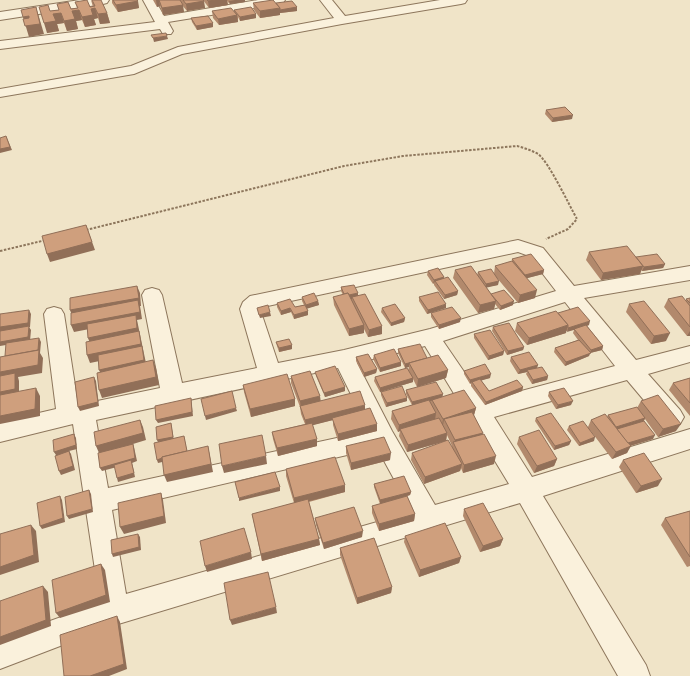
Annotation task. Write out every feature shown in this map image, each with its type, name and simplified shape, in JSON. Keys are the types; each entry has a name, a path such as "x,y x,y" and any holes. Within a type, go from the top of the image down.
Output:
{"street":[{"path":"0,16 103,0"},
{"path":"149,0 178,50"},
{"path":"0,45 162,22 279,0"},
{"path":"326,0 342,20"},
{"path":"0,93 134,70 178,50 461,0"},
{"path":"15,14 18,43"},
{"path":"0,654 115,611 527,490 690,438 630,369 536,252 524,247 506,249 252,303 250,310 270,374"},
{"path":"0,432 76,414 344,358 430,337 569,294 690,273"},
{"path":"152,295 173,394"},
{"path":"54,314 76,414 98,502 115,611"},
{"path":"430,337 479,412 527,490 635,676"},
{"path":"479,412 630,369 690,354"},
{"path":"344,358 384,438 429,518"},
{"path":"98,502 384,438"}],"path":[{"path":"82,231 344,166 403,156 517,146 528,149 539,155 556,180 577,219 574,225 565,232 524,247"},
{"path":"0,251 52,238"}],"building":[{"path":"87,0 90,7 95,6 92,0 101,0 107,13 98,14 95,8 91,9 93,15 82,17 79,10 72,11 75,19 64,21 61,13 53,14 56,21 44,23 39,7 48,5 50,11 59,10 57,4 68,2 71,9 78,8 75,2"},
{"path":"113,0 137,0 138,1 116,5"},
{"path":"159,0 180,0 183,5 162,8"},
{"path":"183,0 203,0 204,1 186,4"},
{"path":"273,0 280,8 260,11 253,3"},
{"path":"292,1 297,7 280,10 276,3"},
{"path":"36,7 40,24 25,26 23,19 29,18 29,16 23,17 21,10"},
{"path":"251,7 256,14 240,17 234,10"},
{"path":"231,8 237,15 218,19 212,11"},
{"path":"208,16 213,23 196,26 191,18"},
{"path":"166,33 167,36 153,38 151,35"},
{"path":"565,107 573,115 553,118 546,110"},
{"path":"6,136 10,147 0,149 0,138"},
{"path":"86,225 92,242 47,254 42,236"},
{"path":"627,246 643,266 603,273 589,252"},
{"path":"531,254 544,270 525,275 512,259"},
{"path":"657,254 665,264 644,267 636,257"},
{"path":"512,261 537,290 520,295 495,266"},
{"path":"471,266 496,301 480,305 455,270"},
{"path":"438,268 444,277 434,280 428,271"},
{"path":"491,269 499,281 486,284 478,272"},
{"path":"448,277 458,291 445,295 435,281"},
{"path":"354,285 358,293 349,295 348,293 344,294 341,287"},
{"path":"137,286 139,298 70,310 70,298"},
{"path":"504,290 514,301 501,306 491,294"},
{"path":"438,292 446,304 428,310 419,297"},
{"path":"314,293 318,301 306,305 302,297"},
{"path":"348,293 364,325 349,329 333,297"},
{"path":"365,294 382,326 369,330 352,297"},
{"path":"682,296 690,306 690,327 668,299"},
{"path":"290,299 295,307 305,305 308,311 294,315 290,308 281,311 277,303"},
{"path":"138,300 140,312 71,325 71,313"},
{"path":"644,301 670,333 654,336 629,304"},
{"path":"395,304 405,318 391,323 382,308"},
{"path":"268,305 270,312 259,315 257,308"},
{"path":"452,307 461,318 439,325 431,313"},
{"path":"578,307 590,321 568,328 568,325 558,313"},
{"path":"29,310 28,323 0,327 0,314"},
{"path":"556,311 568,325 529,338 517,323"},
{"path":"136,315 137,328 88,338 87,324"},
{"path":"509,323 524,347 508,351 493,327"},
{"path":"586,325 603,346 591,350 574,329"},
{"path":"29,326 28,337 0,342 0,331"},
{"path":"490,330 504,351 489,356 474,334"},
{"path":"139,331 141,344 87,355 86,342"},
{"path":"39,338 38,350 5,356 6,343"},
{"path":"289,339 292,345 279,348 276,342"},
{"path":"579,340 591,353 566,362 555,348"},
{"path":"420,344 427,358 405,364 398,349"},
{"path":"142,346 144,360 99,370 98,355"},
{"path":"394,349 401,362 380,368 374,355"},
{"path":"39,350 38,365 0,372 0,357"},
{"path":"529,352 538,365 520,370 511,357"},
{"path":"368,354 377,369 364,373 356,357"},
{"path":"438,355 448,370 418,379 409,363"},
{"path":"153,360 156,377 99,390 97,373"},
{"path":"485,364 491,374 470,380 464,371"},
{"path":"335,366 345,387 324,393 315,372"},
{"path":"542,367 548,376 533,380 527,370"},
{"path":"407,368 413,378 380,388 375,377"},
{"path":"310,371 320,396 300,401 291,376"},
{"path":"15,373 15,389 0,392 0,376"},
{"path":"287,374 295,399 250,409 243,385"},
{"path":"94,377 98,402 78,407 75,382"},
{"path":"690,378 690,403 673,383"},
{"path":"480,379 489,391 517,380 523,387 486,402 472,382"},
{"path":"436,382 443,394 412,402 406,390"},
{"path":"402,386 407,398 387,403 381,392"},
{"path":"36,388 35,409 0,416 0,395"},
{"path":"564,388 573,401 558,405 549,392"},
{"path":"464,390 476,408 443,419 432,400"},
{"path":"232,391 236,408 205,416 201,399"},
{"path":"360,391 365,405 305,420 300,406"},
{"path":"658,395 681,424 663,429 641,401"},
{"path":"191,398 192,412 156,420 155,406"},
{"path":"429,400 436,413 399,425 392,411"},
{"path":"637,407 645,418 616,427 608,415"},
{"path":"370,408 377,424 338,434 332,418"},
{"path":"472,412 483,433 455,440 444,419"},
{"path":"551,413 571,441 555,446 536,418"},
{"path":"605,414 631,446 616,452 591,420"},
{"path":"439,418 447,433 408,445 400,429"},
{"path":"140,420 143,433 96,446 94,432"},
{"path":"583,421 595,437 580,443 569,426"},
{"path":"644,421 655,435 628,443 617,429"},
{"path":"171,423 173,437 157,440 156,427"},
{"path":"312,423 317,439 277,448 272,432"},
{"path":"539,430 557,459 537,466 519,437"},
{"path":"74,434 76,445 54,452 53,440"},
{"path":"484,434 496,456 464,465 453,442"},
{"path":"262,435 266,456 222,466 219,444"},
{"path":"184,436 187,451 162,457 157,460 154,443"},
{"path":"384,437 391,453 351,463 346,446"},
{"path":"448,440 462,464 425,477 412,453"},
{"path":"133,444 135,458 100,468 98,453"},
{"path":"208,446 211,464 164,475 162,457"},
{"path":"69,451 73,466 59,471 55,456"},
{"path":"644,453 662,479 641,486 623,460"},
{"path":"335,457 345,485 294,498 286,469"},
{"path":"131,460 134,473 117,478 114,465"},
{"path":"275,472 280,487 239,498 235,482"},
{"path":"404,476 411,492 380,500 374,484"},
{"path":"89,490 92,509 67,516 65,497"},
{"path":"161,493 164,516 120,527 118,503"},
{"path":"60,496 63,518 40,526 37,503"},
{"path":"407,496 415,514 379,524 372,506"},
{"path":"308,499 319,539 261,554 252,514"},
{"path":"483,503 503,539 483,546 464,509"},
{"path":"354,507 363,531 323,543 315,518"},
{"path":"690,511 690,557 665,518"},
{"path":"445,523 461,557 420,570 405,536"},
{"path":"31,525 34,555 0,567 0,534"},
{"path":"244,528 251,552 205,566 200,541"},
{"path":"138,534 139,547 112,554 111,540"},
{"path":"374,538 392,587 357,598 340,548"},
{"path":"101,564 106,595 56,613 52,580"},
{"path":"268,572 276,607 230,620 224,583"},
{"path":"43,586 46,620 0,637 0,601"},
{"path":"117,616 124,664 90,676 64,676 60,635"}]}
